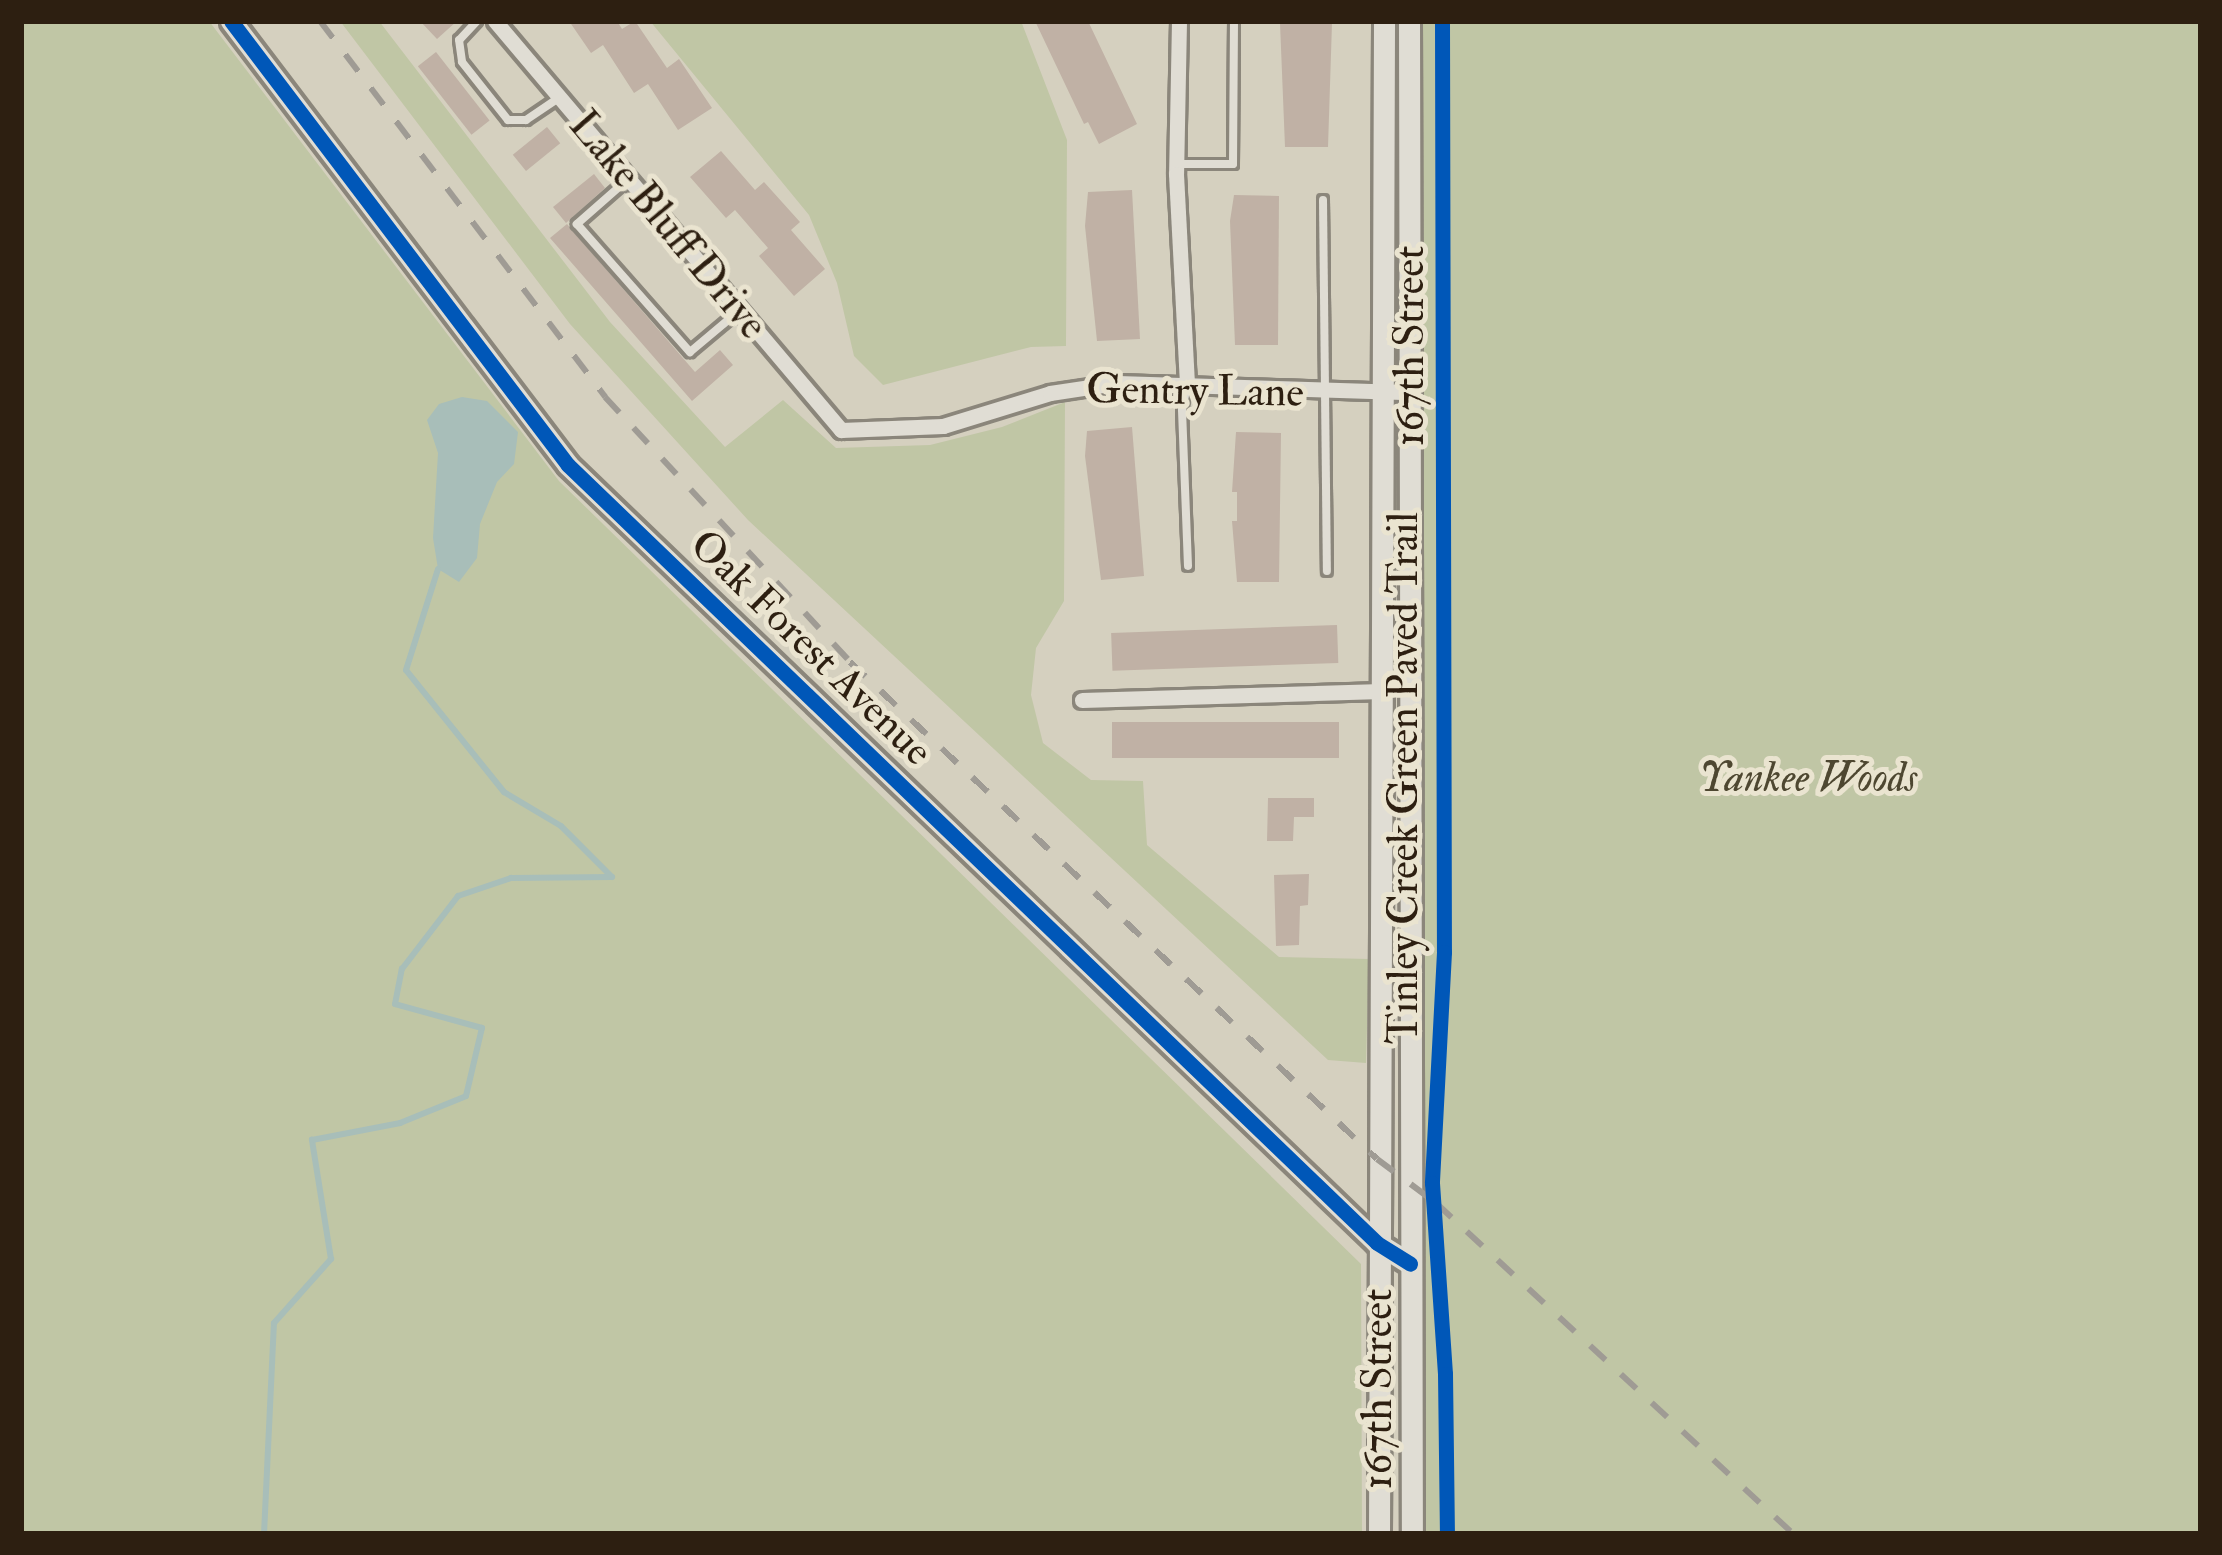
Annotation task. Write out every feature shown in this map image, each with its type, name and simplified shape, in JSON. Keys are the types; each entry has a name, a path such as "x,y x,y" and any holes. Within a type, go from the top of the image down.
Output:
{"main road":[{"name":"Oak Forest Avenue","path":"231,21 568,465 1377,1244 1410,1264"},
{"name":"167th Street","path":"1379,1534 1384,21"},
{"name":"167th Street","path":"1409,21 1412,1534"}],"street":[{"name":"Lake Bluff Drive","path":"495,21 841,430"},
{"path":"1179,21 1175,164 1187,383"},
{"name":"Gentry Lane","path":"841,430 943,426 1081,387 1187,383 1325,393 1411,392"},
{"path":"1082,700 1382,692"}],"lane":[{"path":"477,21 459,40 462,62 508,120 526,120 560,98"},
{"path":"1175,164 1233,164 1234,21"},
{"path":"628,179 577,224 690,352 740,310"},
{"path":"1323,200 1327,572"},
{"path":"1187,383 1182,410 1188,566"}],"green space":[{"path":"21,21 209,21 559,481 1361,1264 1362,1534 21,1534"},
{"path":"340,21 379,21 610,322 725,447 783,400 836,448 930,445 1002,427 1065,402 1064,601 1036,648 1031,695 1043,743 1091,780 1143,781 1147,845 1279,957 1369,959 1366,1063 1328,1060 748,520 570,324"},
{"path":"650,21 1021,21 1067,140 1066,346 1031,347 883,385 854,356 837,283 809,215"},
{"name":"Yankee Woods","path":"1418,21 2201,21 2201,1534 1418,1534"}],"water":[{"path":"462,397 487,401 518,432 514,464 497,482 480,524 477,558 459,582 438,569 433,538 438,453 427,420 439,404"}],"building":[{"path":"420,21 457,21 437,39"},
{"path":"569,21 617,21 622,29 635,21 667,68 679,59 712,108 678,130 648,84 634,93 603,45 591,53"},
{"path":"1035,21 1088,21 1137,124 1099,144 1088,122 1084,124"},
{"path":"1280,23 1332,23 1328,147 1285,147"},
{"path":"436,52 490,121 471,135 418,66"},
{"path":"547,127 560,143 526,171 513,155"},
{"path":"721,151 755,190 764,182 800,222 791,230 825,269 794,296 759,256 768,248 735,210 726,218 690,177"},
{"path":"594,174 605,188 566,223 553,207"},
{"path":"1132,190 1140,339 1097,341 1085,226 1088,192"},
{"path":"1234,195 1279,196 1278,345 1235,345 1230,221"},
{"path":"567,224 695,372 720,350 733,365 692,401 550,238"},
{"path":"1132,427 1144,576 1101,580 1085,456 1087,431"},
{"path":"1236,432 1281,433 1279,582 1237,582 1232,521 1237,521 1237,492 1232,492"},
{"path":"1337,625 1338,663 1112,671 1111,633"},
{"path":"1112,722 1339,722 1339,758 1112,758"},
{"path":"1268,798 1314,798 1314,817 1294,817 1293,841 1267,841"},
{"path":"1309,874 1308,905 1300,906 1299,945 1276,946 1274,875"}],"waterway":[{"path":"264,1534 274,1323 331,1259 312,1140 400,1123 466,1096 482,1028 395,1004 402,969 458,896 511,878 612,877 561,826 504,792 406,670 438,569"}],"railway":[{"path":"320,21 605,397 850,662 1377,1159 1436,1203 1793,1534"}],"cycle path":[{"path":"231,21 568,465 1377,1243 1410,1264"},
{"name":"Tinley Creek Green Paved Trail","path":"1442,21 1444,952 1432,1183 1445,1374 1447,1534"}]}
